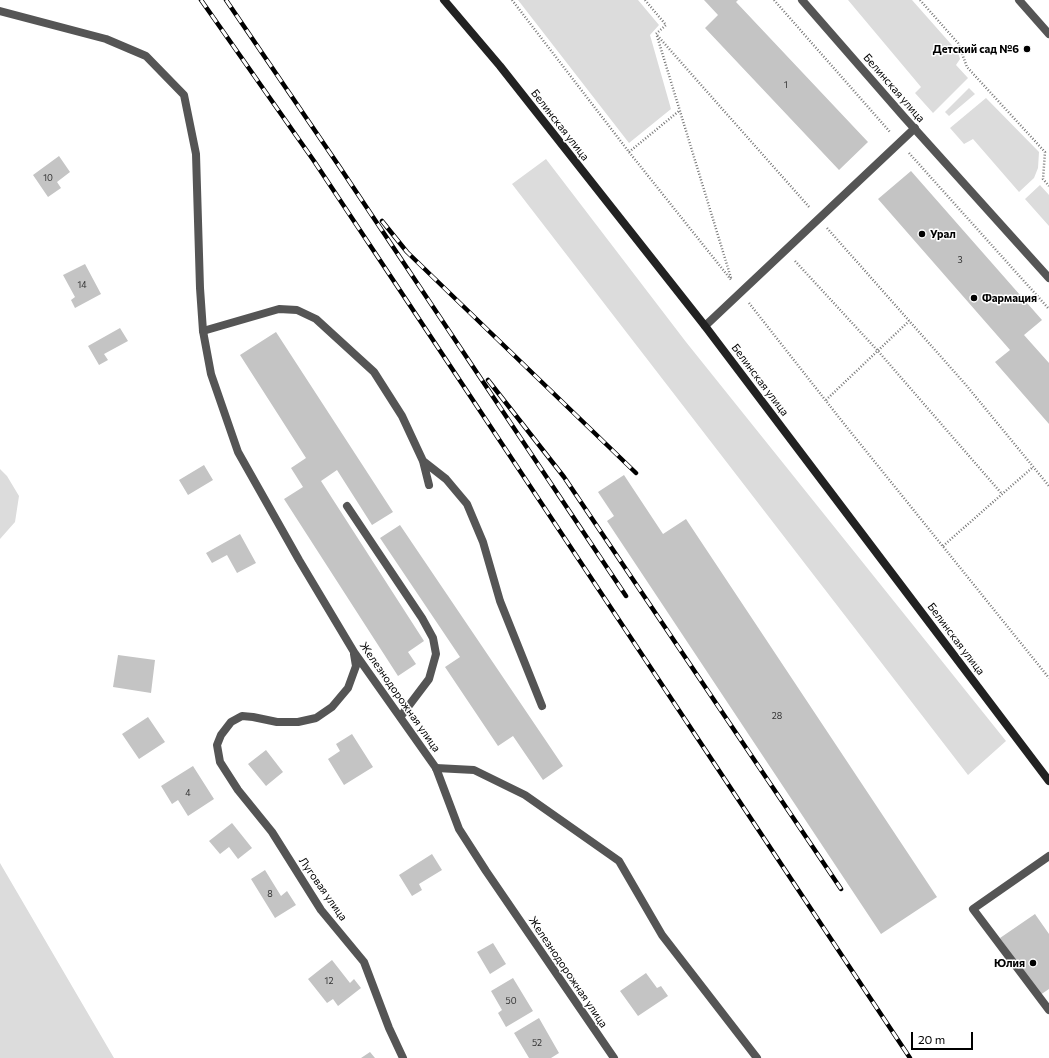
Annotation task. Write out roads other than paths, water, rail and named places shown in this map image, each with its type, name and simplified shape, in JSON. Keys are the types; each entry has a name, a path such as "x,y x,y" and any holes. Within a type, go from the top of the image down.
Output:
{"main road":[{"name":"Белинская улица","path":"444,0 500,66 705,326 1049,781"}],"street":[{"name":"Белинская улица","path":"802,0 1049,278"},
{"path":"1018,0 1049,34"},
{"name":"Железнодорожная улица","path":"0,11 106,39 146,56 184,95 196,154 200,288 203,331 210,374 238,452 299,560 354,652 401,716 436,768 460,829 486,871 614,1058"},
{"path":"705,326 915,128"},
{"path":"203,331 279,309 297,310 316,319 374,372 402,416 423,461 429,485"},
{"path":"423,461 446,479 467,504 483,542 500,601 542,706"},
{"path":"347,506 422,618 433,638 436,654 429,679 401,716"},
{"name":"Луговая улица","path":"354,652 356,666 348,688 332,707 316,718 298,722 277,722 242,716 231,722 221,735 217,745 220,762 238,790 272,832 321,910 364,962 388,1028 403,1058"},
{"path":"436,768 474,770 525,795 619,861 662,935 757,1058"},
{"path":"1049,856 972,909 1049,1010"}],"railway":[{"path":"201,0 314,161 910,1058"},
{"path":"226,0 339,166 626,596"},
{"path":"382,221 407,252 636,473"},
{"path":"488,380 564,477 841,889"}],"place":[{"name":"Детский сад №6","path":"1027,49"},
{"name":"Урал","path":"922,234"},
{"name":"Фармация","path":"974,298"},
{"name":"Юлия","path":"1033,963"}]}
